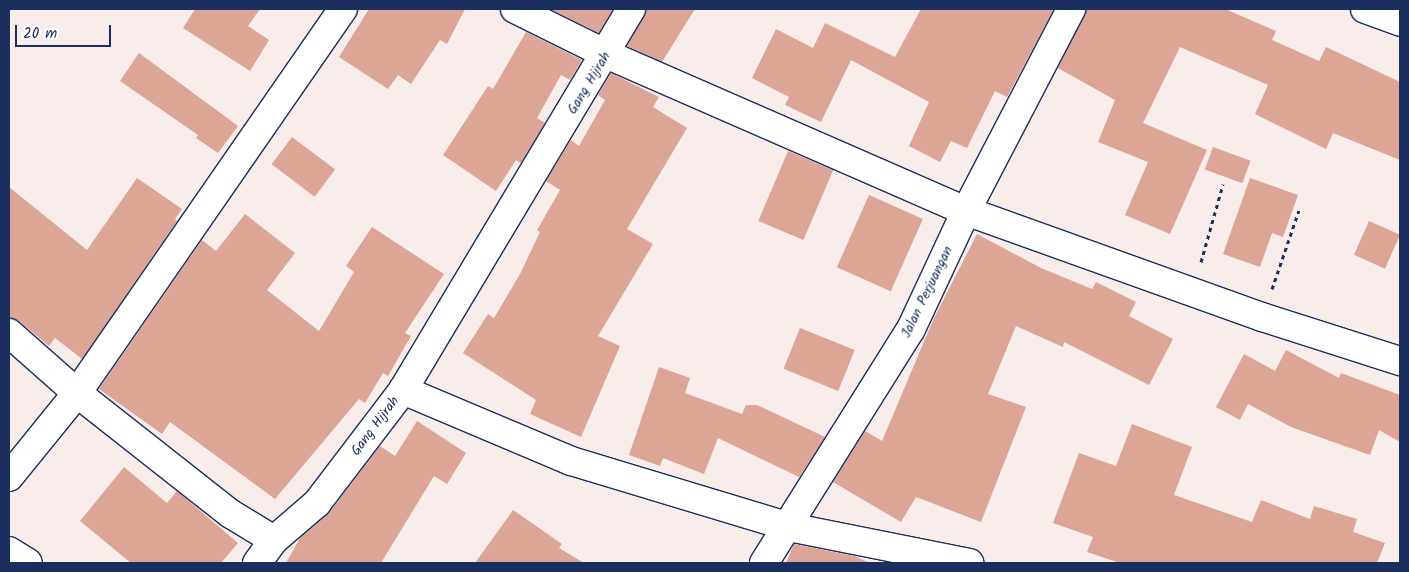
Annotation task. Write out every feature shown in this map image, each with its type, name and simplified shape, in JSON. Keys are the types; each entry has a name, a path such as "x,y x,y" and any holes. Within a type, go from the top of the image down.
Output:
{"street":[{"path":"9,477 77,393 343,9"},
{"path":"515,9 606,54 966,211 1262,318 1400,361"},
{"name":"Gang Hijrah","path":"257,563 274,540 316,503 403,390 606,54 631,9"},
{"name":"Jalan Perjuangan","path":"764,563 789,527 911,329 966,211 1071,9"},
{"path":"1365,9 1400,22"},
{"path":"9,333 77,393 231,514 274,540"},
{"path":"403,390 571,462 789,527 969,563"},
{"path":"9,551 28,563"}],"path":[{"path":"1192,292 1223,184"},
{"path":"1262,318 1299,210"}],"building":[{"path":"195,9 260,9 248,26 269,40 250,71 183,28"},
{"path":"369,9 465,9 447,44 440,40 411,84 398,75 388,89 339,57"},
{"path":"550,9 613,9 599,33"},
{"path":"647,9 695,9 662,62 627,46"},
{"path":"921,9 1054,9 1007,97 995,91 967,148 951,141 940,162 909,146 929,102 851,60 821,122 785,105 789,97 752,78 776,29 813,48 825,23 895,57"},
{"path":"1087,9 1225,9 1276,31 1272,40 1319,61 1326,47 1400,82 1400,160 1333,133 1326,149 1255,114 1268,85 1180,47 1143,123 1207,150 1170,234 1125,215 1148,162 1098,142 1115,100 1058,68"},
{"path":"526,32 582,60 570,80 561,75 537,118 545,123 521,163 516,160 496,191 443,155 488,86 493,89"},
{"path":"139,53 238,126 218,153 196,138 198,135 120,81"},
{"path":"611,73 659,97 653,107 687,128 627,229 653,244 598,336 620,346 581,437 530,414 536,400 463,353 488,314 494,318 520,274 540,232 537,230 560,190 546,181 571,140 579,146 605,100 598,95"},
{"path":"292,137 335,169 315,197 272,164"},
{"path":"1213,147 1251,161 1242,183 1205,170"},
{"path":"788,151 833,170 803,240 758,221"},
{"path":"137,178 182,209 175,219 177,221 82,359 55,338 49,346 19,321 9,318 9,187 87,250"},
{"path":"1250,178 1298,195 1283,237 1272,233 1260,267 1223,254"},
{"path":"869,195 923,219 891,291 837,267"},
{"path":"245,214 295,253 267,290 319,331 354,272 346,266 372,227 444,274 405,333 411,336 388,376 383,373 365,403 359,399 275,499 170,422 162,434 99,389 202,240 216,251"},
{"path":"1369,221 1400,235 1385,269 1354,255"},
{"path":"977,234 1041,268 1092,289 1096,282 1136,302 1129,316 1173,339 1149,385 1064,342 1063,347 1016,326 988,394 1026,407 981,522 916,497 901,522 833,482 865,431 882,441 934,318"},
{"path":"800,328 855,350 838,391 784,369"},
{"path":"1286,350 1339,378 1341,373 1400,395 1400,442 1379,430 1370,455 1291,427 1248,404 1240,420 1216,407 1244,354 1275,371"},
{"path":"659,367 690,378 685,393 742,414 746,405 757,405 825,437 799,477 718,438 704,474 663,458 660,466 629,455"},
{"path":"417,421 466,453 447,484 434,476 381,563 286,563 300,538 329,513 380,446 395,456"},
{"path":"1132,424 1192,447 1174,495 1252,522 1261,500 1310,519 1314,506 1357,519 1353,532 1385,543 1377,563 1120,563 1087,552 1093,537 1053,523 1079,453 1116,466"},
{"path":"124,467 167,503 177,491 238,543 221,563 131,563 80,521"},
{"path":"513,510 562,544 559,548 584,563 475,563"},
{"path":"794,544 854,556 870,563 786,563"}]}
